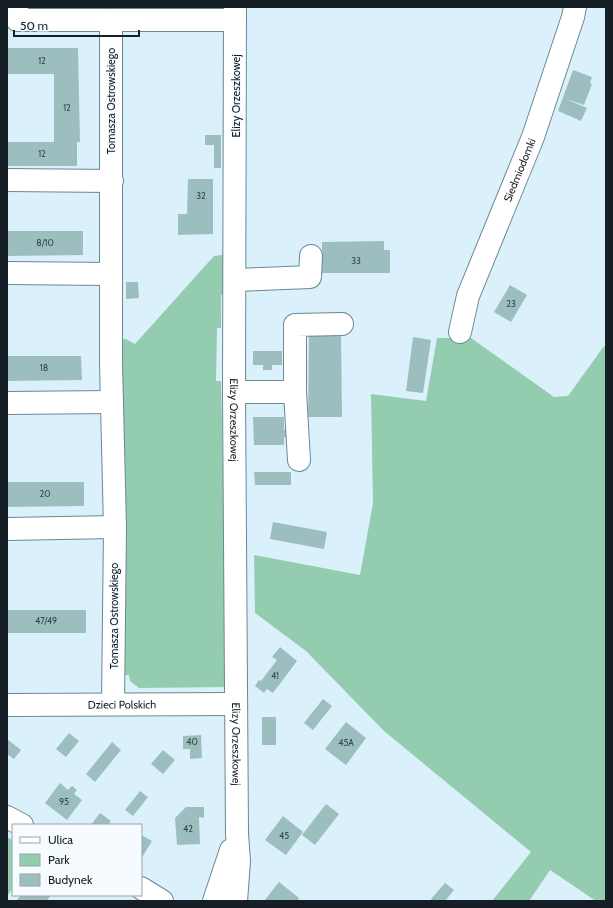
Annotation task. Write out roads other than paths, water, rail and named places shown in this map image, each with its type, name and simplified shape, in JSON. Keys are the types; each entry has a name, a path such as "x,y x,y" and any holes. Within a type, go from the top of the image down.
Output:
{"street":[{"name":"Siedmiodomki","path":"460,332 468,296 534,137 575,7"},
{"path":"14,16 111,20 235,14"},
{"name":"Elizy Orzeszkowej","path":"235,14 234,392 237,834 239,861 236,901"},
{"name":"Tomasza Ostrowskiego","path":"111,20 111,274 114,527 113,704"},
{"path":"7,180 112,181"},
{"path":"235,280 310,277 311,256"},
{"path":"7,273 111,274"},
{"path":"299,460 295,392 295,325 342,324"},
{"path":"234,392 295,392"},
{"path":"7,403 112,402"},
{"path":"7,529 114,527"},
{"name":"Dzieci Polskich","path":"7,705 236,704"},
{"path":"7,817 20,824"},
{"name":"Elizy Orzeszkowej","path":"214,901 237,834"},
{"path":"142,889 162,901"}]}
